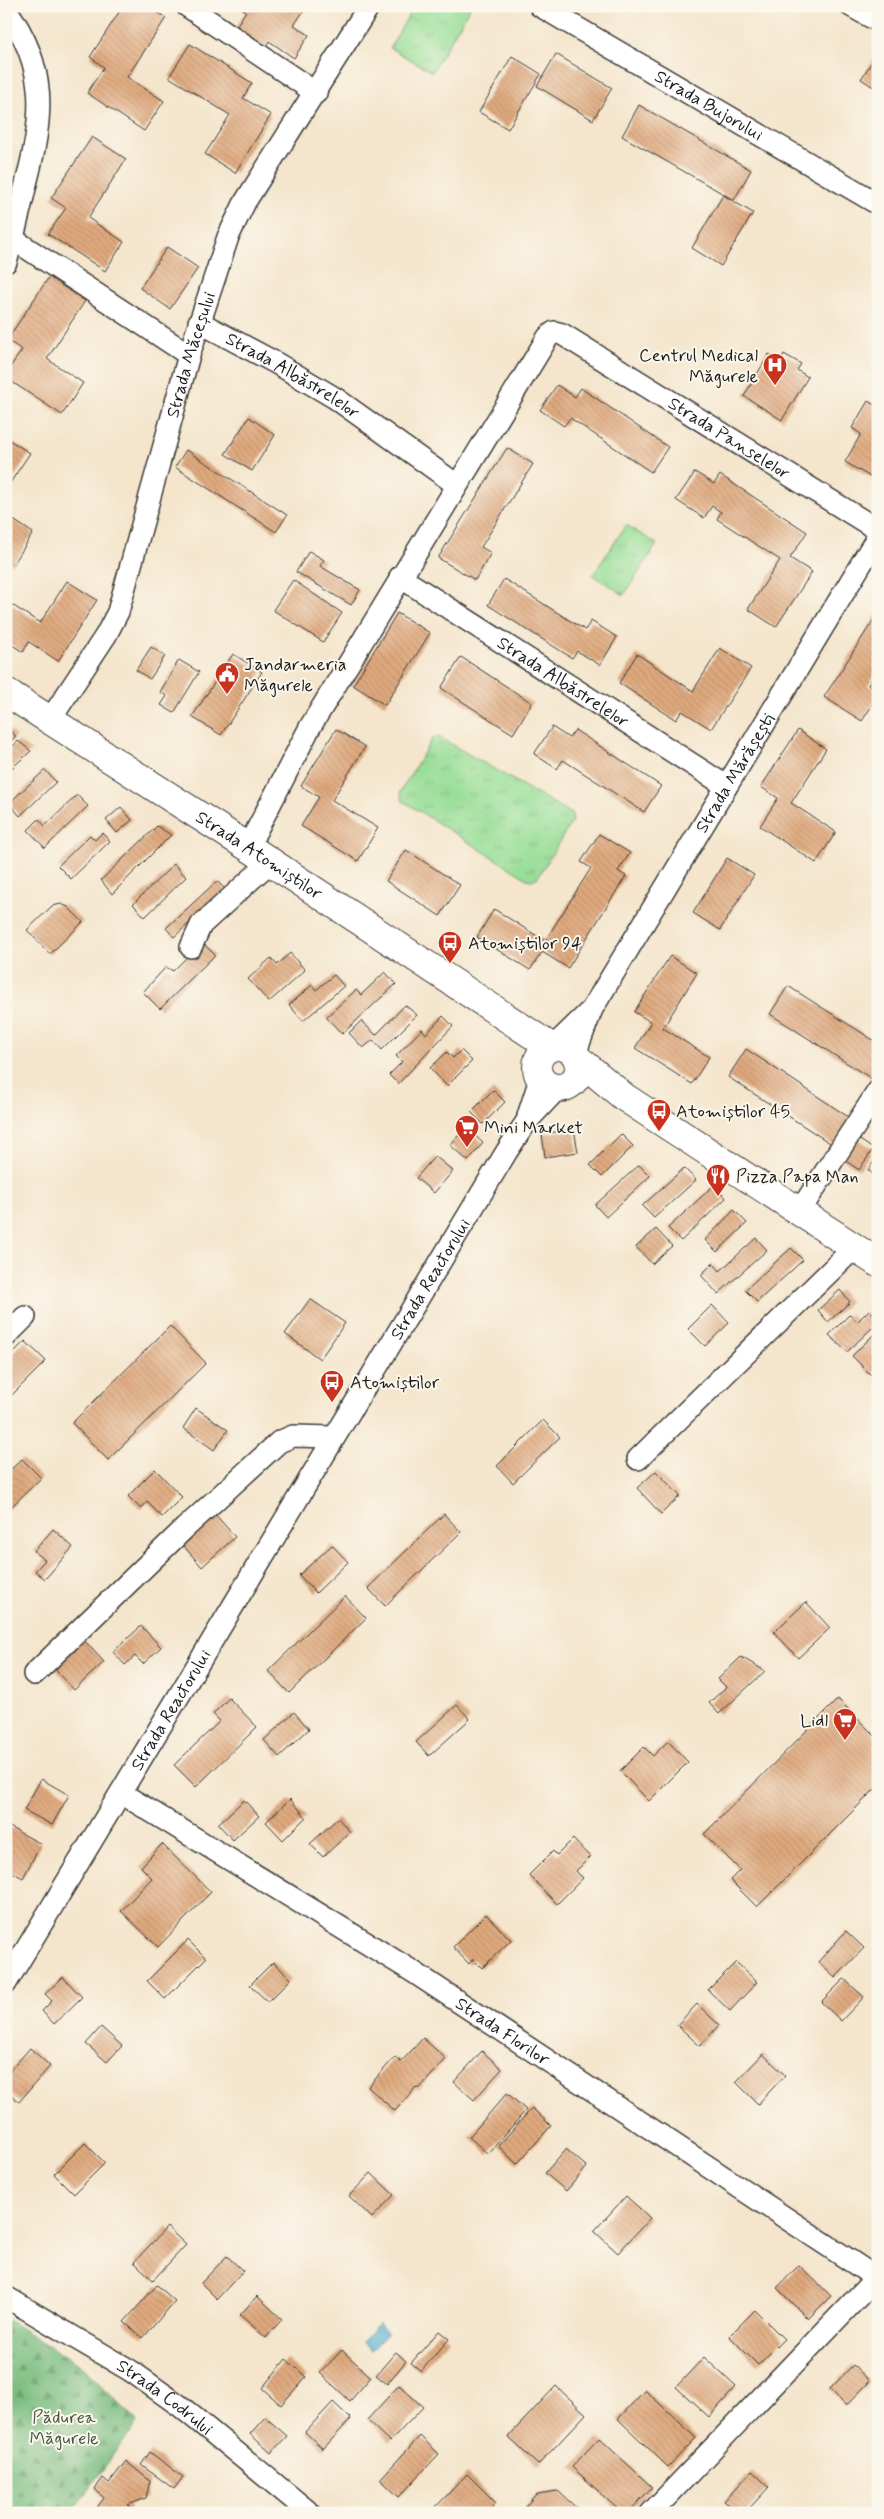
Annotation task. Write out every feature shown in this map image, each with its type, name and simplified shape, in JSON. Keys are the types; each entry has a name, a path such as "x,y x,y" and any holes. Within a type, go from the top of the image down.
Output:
{"main road":[{"name":"Strada Atomiștilor","path":"6,692 248,847 511,1021 557,1065"},
{"path":"557,1065 624,1097 878,1263"}],"street":[{"path":"188,6 316,92"},
{"name":"Strada Măceșului","path":"50,720 106,635 118,612 189,355 228,237 245,202 369,6"},
{"name":"Strada Bujorului","path":"540,6 878,204"},
{"path":"852,6 878,21"},
{"path":"6,9 21,30 31,51 40,99 38,135 6,262"},
{"path":"13,239 189,355"},
{"name":"Strada Albăstrelelor","path":"199,322 276,363 335,398 457,484"},
{"name":"Strada Panselelor","path":"457,484 548,337 554,332 562,334 877,540"},
{"path":"248,847 310,727 457,484"},
{"name":"Strada Mărășești","path":"557,1065 877,540"},
{"name":"Strada Albăstrelelor","path":"400,577 726,786"},
{"path":"191,947 201,925 270,862"},
{"name":"Strada Reactorului","path":"8,1977 527,1121 557,1065"},
{"path":"799,1212 878,1091"},
{"path":"638,1459 854,1248"},
{"path":"6,1336 25,1317"},
{"path":"34,1674 185,1528 279,1442 293,1436 334,1437"},
{"name":"Strada Florilor","path":"121,1793 412,1971 877,2278"},
{"path":"651,2513 877,2278"},
{"name":"Strada Codrului","path":"6,2297 132,2371 180,2406 310,2513"}],"green space":[{"path":"414,6 471,6 432,72 390,48"},
{"path":"626,525 657,544 624,595 593,575"},
{"path":"437,736 572,814 572,821 538,877 532,880 527,879 403,801 400,792 432,739"},
{"name":"Pădurea Măgurele","path":"6,2319 83,2367 138,2422 71,2513 6,2513"}],"water":[{"path":"379,2324 388,2333 371,2351 362,2342"}],"building":[{"path":"123,6 148,6 166,18 127,77 164,101 144,131 87,93 104,67 90,57"},
{"path":"238,6 301,6 305,9 294,25 309,35 294,58 269,41 265,48 235,28 246,11"},
{"path":"190,44 252,83 243,98 271,115 235,173 205,154 230,115 169,77"},
{"path":"878,52 878,90 861,79"},
{"path":"556,54 612,88 593,120 537,86"},
{"path":"512,56 541,74 508,129 479,112"},
{"path":"639,105 751,170 734,200 622,136"},
{"path":"92,137 126,159 88,218 124,242 105,271 48,234 66,208 51,198"},
{"path":"723,195 753,213 721,266 692,248"},
{"path":"167,247 198,268 170,309 140,288"},
{"path":"49,277 85,301 47,359 83,383 62,415 6,378 6,373 22,350 7,340"},
{"path":"769,354 780,361 784,354 801,364 797,370 808,377 782,420 744,396"},
{"path":"557,385 575,397 581,388 668,447 651,472 570,418 564,426 540,410"},
{"path":"868,401 878,407 878,468 872,478 845,462 861,434 852,428"},
{"path":"249,417 275,435 252,471 225,454"},
{"path":"6,438 30,453 6,489"},
{"path":"507,448 533,464 481,547 491,553 475,580 438,558"},
{"path":"186,450 287,515 276,532 175,467"},
{"path":"695,472 714,484 720,475 807,532 790,558 812,572 776,627 748,609 780,560 717,519 721,512 712,506 704,518 676,500"},
{"path":"6,515 33,533 13,565 6,561"},
{"path":"309,551 324,560 320,566 360,590 351,605 296,572"},
{"path":"504,579 585,630 591,621 617,637 600,665 577,651 572,658 488,605"},
{"path":"293,580 342,613 323,642 273,610"},
{"path":"67,581 97,600 58,661 29,642 23,652 6,641 6,601 40,623"},
{"path":"397,613 430,633 385,705 353,685"},
{"path":"878,613 878,670 868,685 878,691 878,696 862,721 824,697"},
{"path":"151,647 165,656 150,679 136,670"},
{"path":"720,648 751,668 711,729 682,711 676,720 619,683 637,654 693,691"},
{"name":"Jandarmeria Măgurele","path":"233,654 262,672 221,735 192,717"},
{"path":"461,657 532,703 513,734 441,688"},
{"path":"179,660 199,672 174,713 161,705 167,696 160,692"},
{"path":"6,727 16,736 6,746"},
{"path":"552,727 569,738 575,730 661,786 644,812 563,760 557,769 534,754"},
{"path":"336,729 365,747 332,800 378,828 358,861 301,826 319,797 301,786"},
{"path":"798,730 826,749 791,803 836,832 816,863 760,826 778,798 761,787"},
{"path":"18,741 31,751 6,773 6,753"},
{"path":"45,770 56,782 20,816 9,803"},
{"path":"77,795 88,806 45,848 28,830 39,819 45,826"},
{"path":"121,807 132,820 117,833 106,820"},
{"path":"157,826 171,835 112,894 101,880"},
{"path":"102,833 110,841 71,879 58,866 90,835 95,840"},
{"path":"599,834 630,853 618,871 626,876 568,968 542,952 530,970 477,937 494,909 545,941 591,868 581,862"},
{"path":"406,850 460,885 440,916 386,881"},
{"path":"727,858 754,875 720,930 693,913"},
{"path":"174,864 186,877 145,917 133,904"},
{"path":"217,881 226,890 174,937 166,928"},
{"path":"61,904 68,907 83,922 50,954 27,930 52,906"},
{"path":"202,942 215,955 160,1009 143,992 166,967 173,971"},
{"path":"290,953 305,970 269,1002 248,979 271,958 277,965"},
{"path":"670,956 697,973 663,1028 709,1057 692,1084 635,1048 651,1022 634,1012"},
{"path":"385,972 396,984 342,1034 326,1017 356,990 361,995"},
{"path":"334,975 344,986 303,1021 289,1005 312,985 316,990"},
{"path":"788,986 878,1043 878,1076 875,1081 770,1014"},
{"path":"405,1005 417,1015 382,1050 373,1040 363,1048 349,1033 361,1021 376,1035"},
{"path":"443,1016 453,1026 398,1084 389,1075 402,1062 396,1056 422,1029 426,1034"},
{"path":"746,1049 850,1118 833,1145 728,1077"},
{"path":"461,1050 472,1061 447,1086 430,1068 447,1052 453,1058"},
{"path":"493,1090 505,1102 483,1124 471,1112"},
{"path":"466,1127 483,1143 468,1161 450,1145"},
{"path":"574,1129 578,1152 545,1157 542,1134"},
{"path":"621,1134 633,1146 602,1177 590,1165"},
{"path":"857,1138 873,1149 859,1170 843,1159"},
{"path":"435,1156 453,1171 434,1193 416,1178"},
{"path":"878,1156 878,1177 868,1170"},
{"path":"639,1165 650,1176 606,1217 595,1205"},
{"path":"684,1168 696,1180 654,1218 642,1206"},
{"path":"714,1185 726,1198 681,1241 668,1228"},
{"path":"734,1210 747,1223 717,1252 705,1240"},
{"path":"656,1229 672,1246 652,1264 636,1247"},
{"path":"756,1238 767,1250 718,1294 701,1275 713,1263 720,1271"},
{"path":"791,1248 803,1260 757,1302 745,1290"},
{"path":"840,1290 850,1302 828,1322 818,1310"},
{"path":"310,1299 345,1323 320,1359 285,1334"},
{"path":"712,1305 729,1323 705,1346 688,1329"},
{"path":"869,1310 878,1318 878,1322 847,1352 829,1335 850,1314 857,1322"},
{"path":"170,1326 206,1363 108,1460 72,1423"},
{"path":"878,1330 878,1368 871,1375 852,1356"},
{"path":"25,1341 46,1361 6,1401 6,1360"},
{"path":"196,1408 228,1430 214,1450 183,1428"},
{"path":"543,1420 560,1437 513,1483 497,1466"},
{"path":"22,1459 41,1478 6,1512 6,1474"},
{"path":"155,1469 182,1497 162,1517 147,1502 141,1509 128,1496"},
{"path":"656,1471 680,1496 661,1514 637,1488"},
{"path":"215,1514 235,1537 202,1567 181,1543"},
{"path":"444,1514 461,1532 385,1606 368,1588"},
{"path":"53,1529 73,1547 45,1579 35,1571 45,1560 34,1551"},
{"path":"332,1545 348,1562 316,1593 299,1575"},
{"path":"345,1596 366,1618 289,1693 268,1671"},
{"path":"806,1602 830,1628 798,1658 774,1632"},
{"path":"141,1626 161,1647 143,1664 135,1656 125,1665 113,1652"},
{"path":"82,1638 104,1662 74,1690 52,1665"},
{"path":"741,1657 765,1671 719,1714 709,1703 726,1687 718,1679"},
{"path":"229,1698 257,1727 196,1787 174,1765 220,1721 213,1714"},
{"path":"838,1699 878,1739 878,1786 757,1907 730,1880 740,1870 704,1834"},
{"path":"457,1705 470,1719 429,1756 416,1742"},
{"path":"294,1712 309,1729 279,1757 264,1740"},
{"path":"668,1741 688,1762 649,1801 620,1771 644,1747 653,1756"},
{"path":"41,1779 69,1795 52,1825 24,1810"},
{"path":"290,1799 306,1817 283,1840 266,1822"},
{"path":"244,1800 259,1816 233,1840 218,1824"},
{"path":"338,1818 350,1832 323,1857 310,1844"},
{"path":"6,1825 41,1844 23,1878 6,1869"},
{"path":"573,1839 590,1857 576,1871 583,1878 557,1904 529,1875 553,1851 557,1855"},
{"path":"162,1844 211,1892 158,1947 121,1911 152,1878 141,1867"},
{"path":"486,1914 511,1940 482,1968 473,1959 469,1964 453,1947"},
{"path":"846,1931 864,1948 835,1978 818,1962"},
{"path":"188,1940 206,1958 165,1999 147,1981"},
{"path":"273,1962 291,1979 268,2002 250,1985"},
{"path":"736,1962 757,1982 730,2011 708,1990"},
{"path":"63,1977 82,1997 54,2024 42,2011 52,2001 45,1994"},
{"path":"844,1979 864,1997 841,2021 821,2002"},
{"path":"697,2004 719,2025 700,2046 677,2025"},
{"path":"101,2027 122,2046 107,2062 86,2044"},
{"path":"423,2038 446,2059 419,2089 416,2087 395,2111 368,2087 395,2057 401,2062"},
{"path":"30,2048 50,2066 19,2102 6,2090 6,2075"},
{"path":"482,2051 502,2069 474,2100 454,2082"},
{"path":"763,2054 785,2075 758,2104 736,2082"},
{"path":"507,2093 526,2110 488,2154 469,2137"},
{"path":"532,2108 551,2126 517,2164 498,2146"},
{"path":"85,2143 105,2163 74,2194 54,2174"},
{"path":"566,2149 587,2167 566,2191 545,2173"},
{"path":"371,2173 394,2195 372,2218 349,2196"},
{"path":"626,2196 650,2218 618,2253 594,2231"},
{"path":"167,2227 186,2245 153,2280 134,2262"},
{"path":"227,2256 243,2271 217,2299 201,2283"},
{"path":"799,2265 831,2296 808,2319 777,2288"},
{"path":"157,2285 175,2301 143,2338 124,2322"},
{"path":"257,2296 282,2319 266,2338 240,2315"},
{"path":"755,2310 784,2339 758,2365 729,2336"},
{"path":"439,2331 449,2339 421,2371 411,2363"},
{"path":"342,2350 371,2377 350,2401 320,2373"},
{"path":"396,2352 406,2361 387,2384 376,2375"},
{"path":"704,2357 736,2387 709,2417 676,2387"},
{"path":"286,2359 306,2377 281,2405 262,2388"},
{"path":"853,2365 870,2381 846,2406 830,2389"},
{"path":"399,2385 423,2407 390,2442 367,2420"},
{"path":"556,2386 586,2414 538,2465 508,2437"},
{"path":"645,2390 696,2438 668,2467 618,2419"},
{"path":"333,2402 351,2419 323,2449 305,2432"},
{"path":"265,2417 287,2436 271,2453 250,2434"},
{"path":"420,2436 439,2454 399,2497 380,2479"},
{"path":"599,2438 652,2487 628,2513 622,2513 572,2467"},
{"path":"150,2452 183,2477 174,2489 141,2465"},
{"path":"126,2461 150,2481 146,2498 128,2505 131,2507 127,2513 93,2513 104,2498 95,2489 103,2478 109,2483"},
{"path":"752,2471 769,2487 745,2513 737,2513 724,2501"},
{"path":"467,2474 496,2503 487,2513 430,2513"},
{"path":"558,2491 582,2513 520,2513 536,2494"}],"place":[{"name":"Centrul Medical Măgurele","path":"775,386"},
{"name":"Jandarmeria Măgurele","path":"227,695"},
{"name":"Atomiștilor 94","path":"450,964"},
{"name":"Atomiștilor 45","path":"659,1132"},
{"name":"Mini Market","path":"467,1148"},
{"name":"Pizza Papa Man","path":"718,1197"},
{"name":"Atomiștilor","path":"332,1403"},
{"name":"Lidl","path":"845,1741"}]}
